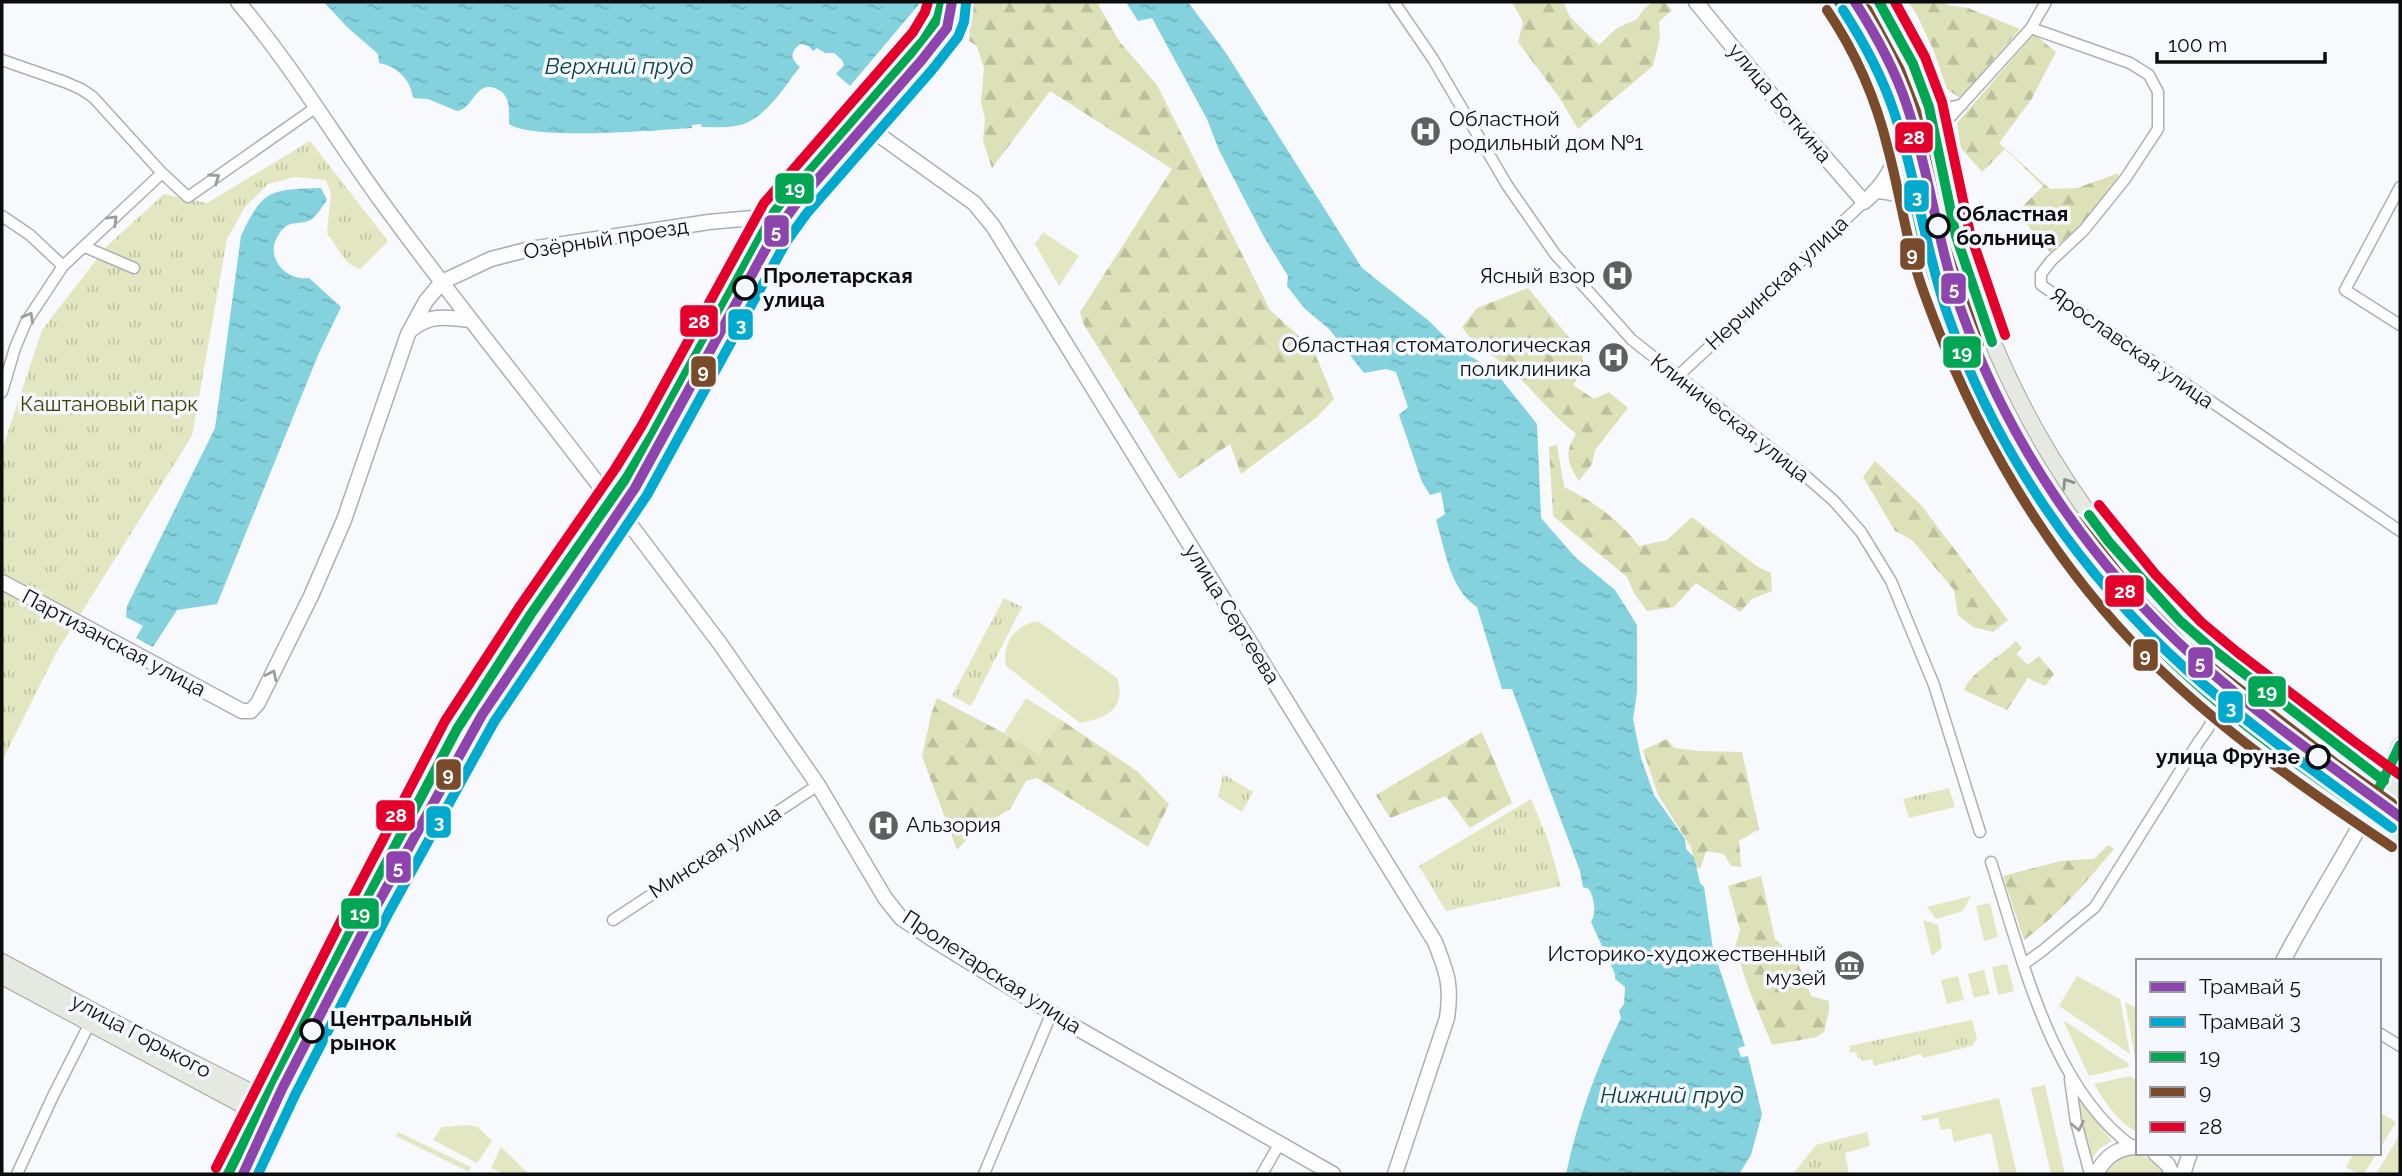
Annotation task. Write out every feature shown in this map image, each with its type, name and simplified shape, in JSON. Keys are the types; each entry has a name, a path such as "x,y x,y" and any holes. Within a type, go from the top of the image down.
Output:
{"main road":[{"name":"Пролетарская улица","path":"238,2 444,278 469,320 722,645 818,785 885,898 901,918 1052,1012 1333,1174"},
{"path":"229,1174 432,775 485,684 611,501 653,434 775,211 858,119 933,28 942,2"},
{"path":"251,1174 485,721 625,519 687,414 782,233 943,45 953,29 958,2"},
{"name":"улица Боткина","path":"1696,2 1864,202"},
{"path":"1839,2 1866,44 1874,63 1901,141 1936,285 1961,346 1991,412 2071,545 2126,614 2211,696 2321,781 2400,835"},
{"path":"1879,2 1904,46 1927,102 1956,236 1994,347 2015,393 2069,486 2109,542 2180,621 2211,649 2400,791"},
{"name":"улица Сергеева","path":"858,119 974,203 993,226 1435,942 1447,973 1451,995 1447,1018 1395,1174"},
{"name":"Нерчинская улица","path":"1864,202 1877,191 1891,171 1901,141"},
{"path":"1877,191 1893,193 1916,208"},
{"name":"Озёрный проезд","path":"444,278 491,259 530,249 753,218 775,211"},
{"path":"408,334 426,301 444,278"},
{"path":"408,334 422,321 436,316 469,320"},
{"name":"Партизанская улица","path":"2,583 226,703 246,712 250,711 258,703 311,596 352,499 408,334"},
{"path":"531,614 551,628"},
{"path":"2284,959 2367,813 2400,745"},
{"name":"улица Горького","path":"2,962 93,1018"},
{"name":"улица Горького","path":"2,976 93,1018 280,1114"},
{"path":"2096,1174 2110,1155 2121,1149 2136,1147"},
{"path":"2157,1155 2168,1165 2172,1174"},
{"path":"2183,1174 2189,1155"}],"street":[{"name":"Клиническая улица","path":"1394,2 1433,59 1507,185 1555,254 1632,340 1801,472 1834,501 1861,532 1891,581 1934,685 1979,832"},
{"path":"1935,134 2031,28 2046,2"},
{"name":"Ярославская улица","path":"2031,28 2130,63 2149,75 2158,92 2158,129 2126,179 2084,230 2041,274 2041,285 2400,531"},
{"path":"2,60 81,89 93,97 162,173 188,197 315,108"},
{"path":"1927,102 1946,108 1962,105"},
{"path":"2,392 4,374 26,322 63,266 162,173"},
{"path":"2400,187 2345,290 2400,325"},
{"name":"Нерчинская улица","path":"1677,377 1864,202"},
{"path":"2,216 30,235 63,266"},
{"path":"85,247 134,268"},
{"path":"2024,964 2095,907 2212,724 2215,708 2211,696"},
{"path":"2212,724 2233,718 2241,720"},
{"name":"Минская улица","path":"612,919 818,785"},
{"path":"1991,862 2034,994 2069,1076 2090,1174"},
{"path":"984,1174 1052,1012"},
{"path":"17,1174 93,1018"},
{"path":"2381,1034 2400,1046"},
{"path":"2069,1076 2107,1126 2136,1147"},
{"path":"1262,1174 1280,1143"}],"green space":[{"path":"971,2 1099,2 1119,41 1157,85 1270,310 1313,349 1334,399 1316,418 1241,474 1230,444 1179,479 1083,323 1080,312 1172,169 1050,91 992,168 983,141 985,119 981,102 984,68 977,46 969,41"},
{"path":"1512,2 1563,2 1570,17 1599,45 1617,28 1637,19 1653,2 1665,2 1672,10 1659,22 1660,37 1653,66 1578,129 1559,97 1518,42 1523,22"},
{"path":"1908,2 1943,2 1968,8 2020,29 1960,98 1947,89 1933,49"},
{"path":"2034,34 2056,52 2031,100 1999,143 2050,189 2077,188 2119,173 2117,181 2081,225 2050,252 2018,214 2043,186 2005,149 1982,172 1961,148 1957,123"},
{"name":"Каштановый парк","path":"310,141 388,241 360,269 345,259 327,233 331,193 326,180 295,177 268,184 245,207 227,239 192,436 56,653 2,761 2,450 42,330 106,247 164,194 207,203"},
{"path":"1043,232 1079,256 1059,286 1035,244"},
{"path":"1528,288 1582,353 1584,371 1573,385 1594,399 1609,392 1628,408 1595,450 1592,464 1579,481 1568,458 1576,434 1512,371 1472,340 1462,327 1477,308"},
{"path":"1557,445 1564,487 1604,512 1623,527 1639,546 1667,540 1692,517 1758,567 1771,573 1772,591 1752,599 1740,612 1696,583 1674,607 1647,611 1627,577 1553,516 1549,447"},
{"path":"1875,461 1921,505 2008,620 1993,632 1973,627 1958,615 1954,590 1912,540 1895,531 1863,477"},
{"path":"1004,598 1022,607 971,706 952,696"},
{"path":"1038,621 1117,678 1117,704 1106,715 1080,723 1006,666 1006,650 1012,636 1023,626"},
{"path":"2016,641 2022,648 2016,654 2028,665 2039,656 2054,674 2045,686 2028,678 2007,710 1964,690 1980,671"},
{"path":"937,698 1039,754 1061,720 1137,771 1169,804 1148,847 1037,778 1026,781 1010,809 975,830 957,850 922,756"},
{"path":"1026,698 1061,720 1039,754 1004,733"},
{"path":"1482,732 1512,803 1470,828 1446,796 1390,818 1376,795"},
{"path":"1667,739 1674,748 1742,752 1759,829 1739,841 1741,867 1731,866 1724,854 1706,851 1701,867 1696,869 1691,847 1658,795 1643,750"},
{"path":"1223,774 1253,792 1242,812 1218,797"},
{"path":"1949,788 1955,807 1909,818 1903,799"},
{"path":"1531,799 1548,840 1561,886 1446,911 1419,866"},
{"path":"2108,845 2114,849 2082,886 2049,920 2024,940 2003,876 2061,861 2094,859"},
{"path":"1761,876 1775,939 1796,958 1811,996 1829,1001 1824,1032 1817,1037 1772,1045 1748,987 1735,947 1740,930 1728,886"},
{"path":"1971,896 1963,911 1936,919 1927,907"},
{"path":"1990,903 1998,937 1984,941 1976,906"},
{"path":"1923,920 1938,925 1942,948 1932,956"},
{"path":"2007,964 2014,991 1998,995 1992,967"},
{"path":"1984,970 1990,994 1974,998 1968,974"},
{"path":"1958,976 1964,1000 1947,1004 1941,980"},
{"path":"2077,976 2120,999 2130,1054 2059,1006"},
{"path":"2125,1002 2136,1008 2135,1058"},
{"path":"1972,1020 1977,1039 1972,1046 1923,1058 1921,1054 1874,1066 1872,1059 1862,1061 1856,1052 1850,1053 1849,1046"},
{"path":"2063,1020 2129,1064 2128,1067 2089,1076"},
{"path":"2130,1076 2136,1080 2136,1132 2113,1112 2094,1084"},
{"path":"2045,1085 2065,1174 2051,1174 2031,1088"},
{"path":"2074,1088 2088,1112 2112,1141 2100,1148 2090,1161"},
{"path":"1999,1098 2017,1174 2000,1174 1991,1133 1954,1142 1951,1128 1941,1130 1938,1118 1923,1121 1921,1116"},
{"path":"2381,1113 2396,1122 2381,1147"},
{"path":"442,1127 478,1127 492,1141 477,1163 433,1140"},
{"path":"398,1132 471,1167 469,1172 396,1136"},
{"path":"1867,1132 1870,1146 1845,1153 1849,1174 1793,1174 1816,1145"},
{"path":"2400,1134 2400,1174 2376,1174"},
{"path":"501,1147 529,1174 505,1174 491,1168"},
{"path":"2130,1155 2150,1159 2164,1174 2106,1174 2116,1162"},
{"path":"2353,1155 2376,1155 2364,1174 2346,1167"}],"water":[{"name":"Верхний пруд","path":"324,2 921,2 850,86 836,74 844,65 834,53 825,53 817,48 813,51 809,46 800,44 792,55 800,67 772,103 745,123 727,127 702,127 701,124 692,125 692,128 568,133 523,129 509,124 505,95 490,87 479,91 463,109 457,111 428,99 413,98 412,91 402,75 392,67 379,63 378,54"},
{"name":"Нижний пруд","path":"1126,2 1188,2 1226,53 1362,268 1429,321 1457,349 1493,369 1537,424 1541,518 1575,557 1615,590 1637,625 1637,692 1633,719 1641,758 1654,795 1685,839 1686,849 1694,857 1700,883 1704,887 1713,949 1745,1046 1738,1048 1741,1057 1748,1056 1762,1114 1751,1155 1739,1174 1566,1174 1589,1094 1621,1018 1619,1011 1624,1004 1625,987 1615,979 1591,922 1594,910 1592,897 1589,889 1583,887 1580,871 1512,689 1502,689 1477,607 1460,590 1450,568 1436,520 1445,514 1441,492 1430,495 1422,482 1399,415 1408,407 1396,372 1386,369 1364,373 1329,329 1304,308 1287,286 1288,276 1264,237 1219,150 1207,119 1152,18 1138,21"},
{"path":"321,188 327,200 311,220 292,224 279,234 275,243 275,259 279,266 292,276 309,278 341,307 319,353 217,604 177,610 153,647 136,638 143,626 126,617 127,606 215,428 241,236 256,209 270,195 280,191"}],"tram line":[{"name":"5","path":"243,1174 282,1089 377,905 482,715 635,488 774,234 796,204 947,28 952,2"},
{"name":"5","path":"1855,2 1884,52 1902,92 1922,157 1953,285 1981,360 2028,454 2057,499 2121,582 2195,658 2270,720 2400,817"},
{"name":"3","path":"258,1174 295,1095 389,912 494,722 647,495 786,242 807,213 958,37 964,22 966,4"},
{"name":"3","path":"1843,10 1871,58 1893,109 1939,288 1967,364 2016,461 2044,506 2076,551 2111,593 2187,670 2262,732 2392,828"}],"transit line":[{"name":"28","path":"216,1168 445,721 641,427 764,203 913,32 928,2"},
{"name":"19","path":"228,1174 366,901 457,729 531,614 627,477 775,211 924,40 938,18 942,2"},
{"name":"19","path":"1839,2 1865,47 1892,110 1936,286 1974,380 2022,471 2079,556 2145,634 2196,683 2280,751 2367,813 2400,745"},
{"name":"28","path":"1856,2 1877,38 1902,97 1945,267 1968,330 2012,425 2066,515 2130,598 2193,662 2279,733 2400,818"},
{"name":"19","path":"1879,2 1913,64 1929,107 1956,236 1992,342"},
{"name":"28","path":"1895,2 1925,57 1942,102 1970,233 2005,335"},
{"name":"9","path":"244,1174 378,907 469,736 543,622 639,484 787,219 935,48 951,24 956,5"},
{"name":"9","path":"1867,9 1900,70 1916,111 1943,240 1979,345"},
{"name":"9","path":"1827,10 1856,60 1877,112 1893,167 1913,258 1943,343 1989,440 2044,532 2110,617 2174,683 2264,758 2392,847"},
{"name":"28","path":"2099,505 2155,574 2201,622 2400,775"},
{"name":"19","path":"2089,515 2109,542 2180,621 2211,648 2384,781"},
{"name":"9","path":"2077,521 2134,593 2183,643 2335,763 2392,803"}],"place":[{"name":"Областной родильный дом №1","path":"1426,131"},
{"name":"Областная больница","path":"1938,226"},
{"name":"Ясный взор","path":"1618,276"},
{"name":"Пролетарская улица","path":"745,288"},
{"name":"Областная стоматологическая поликлиника","path":"1614,357"},
{"name":"улица Фрунзе","path":"2318,757"},
{"name":"Альзория","path":"883,825"},
{"name":"Историко-художественный музей","path":"1849,966"},
{"name":"Центральный рынок","path":"312,1031"}]}
